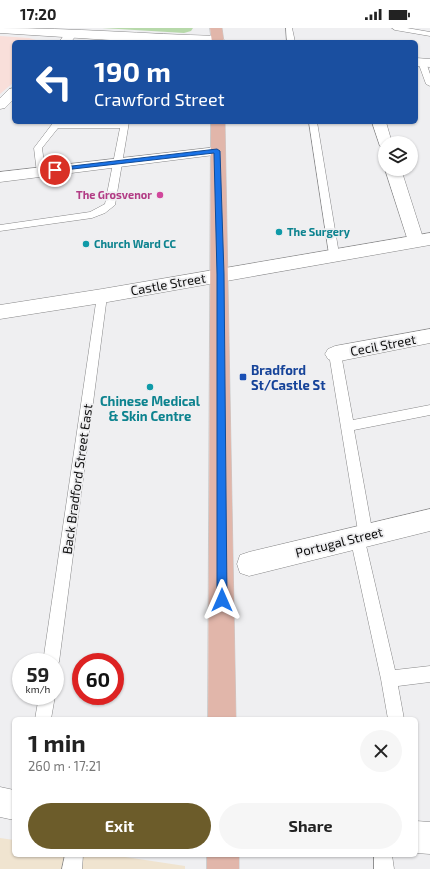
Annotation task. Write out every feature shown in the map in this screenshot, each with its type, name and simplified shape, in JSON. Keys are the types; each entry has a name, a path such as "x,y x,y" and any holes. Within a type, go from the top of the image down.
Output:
{"main road":[{"path":"218,124 222,717"},
{"path":"223,857 223,869"}],"street":[{"path":"0,29 68,38 141,40 217,37"},
{"path":"0,105 12,94"},
{"path":"379,124 383,136"},
{"path":"0,176 217,151"},
{"path":"396,176 423,240"},
{"name":"Castle Street","path":"0,312 102,296 334,254 423,240"},
{"name":"Cecil Street","path":"335,354 430,336"},
{"name":"Portugal Street","path":"249,564 430,520"},
{"path":"0,802 12,805"},
{"path":"418,837 430,838"}],"lane":[{"path":"289,28 291,40"},
{"path":"395,28 430,34"},
{"path":"423,63 430,84"},
{"path":"0,228 92,214 102,211 110,205 125,124 56,126 38,148 40,171"},
{"path":"313,124 334,254"},
{"name":"Back Bradford Street East","path":"52,653 102,296"},
{"path":"335,354 348,426 362,536 396,717"},
{"path":"348,426 430,410"},
{"path":"389,679 430,674"},
{"path":"43,717 45,705"},
{"path":"72,869 74,857"},
{"path":"383,857 384,869"}],"shaded area":[{"path":"0,36 29,38 36,40 12,40 12,84 0,94"},
{"path":"0,838 12,840 12,857 125,857 185,866 185,869 0,869"}],"green space":[{"path":"102,28 193,28 191,31 184,33"}],"place":[{"name":"The Grosvenor","path":"160,195"},
{"name":"The Surgery","path":"279,232"},
{"name":"Church Ward CC","path":"86,244"},
{"name":"Bradford St/Castle St","path":"243,377"},
{"name":"Chinese Medical & Skin Centre","path":"150,387"}],"route":[{"path":"55,170 217,151 220,274 222,600"}]}
